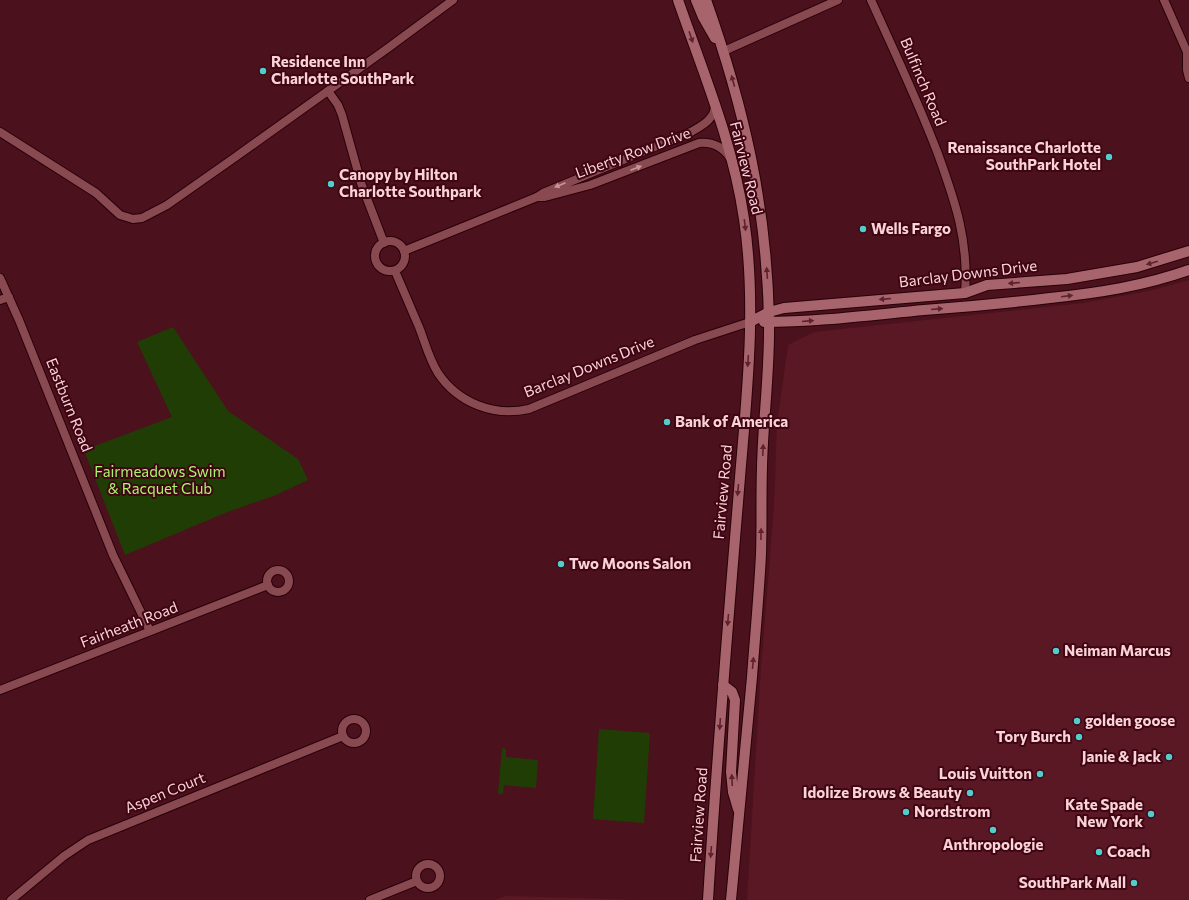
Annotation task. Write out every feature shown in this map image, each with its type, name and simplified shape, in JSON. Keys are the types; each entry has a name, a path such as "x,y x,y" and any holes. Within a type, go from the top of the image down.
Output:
{"main road":[{"name":"Fairview Road","path":"678,0 715,106 731,160 741,199 749,268 750,322 743,436 723,685 708,900"},
{"path":"696,0 707,25 724,51"},
{"name":"Fairview Road","path":"706,0 724,51 746,130 761,208 766,258 769,317 763,435 759,588 731,900"},
{"name":"Barclay Downs Drive","path":"750,322 769,317 784,308 965,293 987,285 1067,279 1137,267 1189,251"},
{"name":"Barclay Downs Drive","path":"769,317 807,321 1028,301 1118,289 1163,279 1189,270"},
{"path":"965,293 967,307"},
{"path":"723,685 732,692 735,700 731,772 733,792 739,818"}],"street":[{"path":"0,132 96,193 123,217 137,219 153,213 178,198 453,0"},
{"path":"724,51 838,0"},
{"name":"Bulfinch Road","path":"871,0 925,121 954,202 964,238 967,272 965,293"},
{"path":"1164,0 1188,52 1187,70 1189,78"},
{"path":"328,91 338,105 342,115 361,183 384,243"},
{"name":"Liberty Row Drive","path":"404,251 691,132 712,117 715,106"},
{"name":"Liberty Row Drive","path":"537,197 545,197 590,185 699,143 707,143 718,146 727,153 731,160"},
{"path":"394,242 404,251 405,256 403,265 395,271 385,270 378,264 376,254 377,250 384,243 394,242"},
{"name":"Barclay Downs Drive","path":"395,271 438,372 450,388 464,399 473,404 490,409 511,412 529,409 695,340 750,322"},
{"name":"Eastburn Road","path":"0,278 43,378 113,555 150,631"},
{"path":"0,300 9,297"},
{"name":"Fairheath Road","path":"0,690 268,585"},
{"name":"Aspen Court","path":"11,900 64,856 88,840 343,736"},
{"path":"370,900 417,881"}],"shaded area":[{"name":"SouthPark Mall","path":"1189,280 1189,900 747,900 761,668 774,507 777,424 788,345 814,332 1083,303 1149,291"},
{"path":"506,896 582,898 634,900 494,900"}],"green space":[{"name":"Fairmeadows Swim & Racquet Club","path":"173,327 228,411 298,459 308,480 276,495 225,513 125,555 84,450 172,417 137,342"},
{"path":"599,729 650,733 644,823 593,819"},
{"path":"502,748 506,749 506,757 538,760 536,788 504,785 503,794 498,794"}],"place":[{"name":"Residence Inn Charlotte SouthPark","path":"263,71"},
{"name":"Renaissance Charlotte SouthPark Hotel","path":"1109,157"},
{"name":"Canopy by Hilton Charlotte Southpark","path":"331,184"},
{"name":"Wells Fargo","path":"863,229"},
{"name":"Bank of America","path":"667,422"},
{"name":"Two Moons Salon","path":"561,564"},
{"name":"Neiman Marcus","path":"1056,651"},
{"name":"golden goose","path":"1077,721"},
{"name":"Tory Burch","path":"1079,737"},
{"name":"Janie & Jack","path":"1169,757"},
{"name":"Louis Vuitton","path":"1040,774"},
{"name":"Idolize Brows & Beauty","path":"970,793"},
{"name":"Nordstrom","path":"906,812"},
{"name":"Kate Spade New York","path":"1151,814"},
{"name":"Anthropologie","path":"993,830"},
{"name":"Coach","path":"1099,852"},
{"name":"SouthPark Mall","path":"1134,883"}]}
